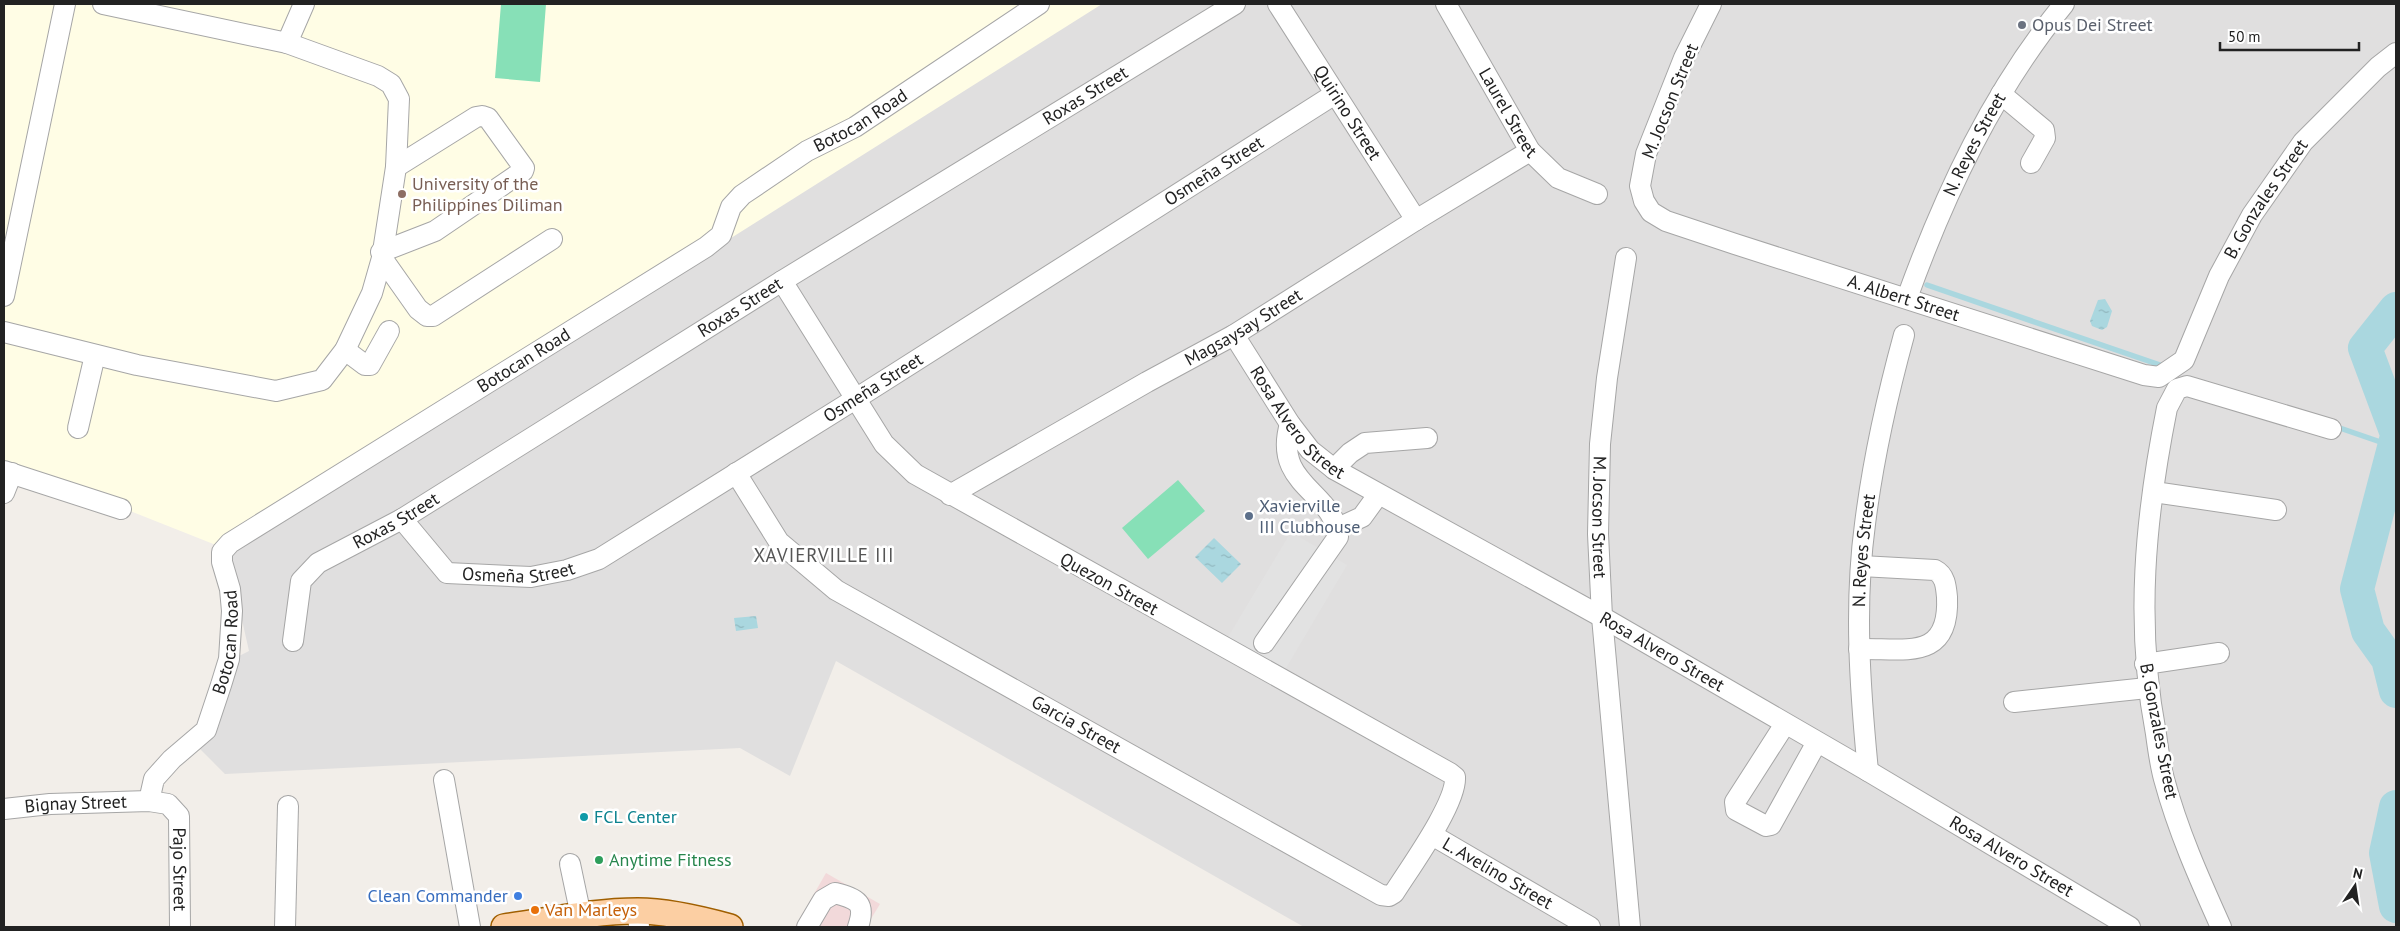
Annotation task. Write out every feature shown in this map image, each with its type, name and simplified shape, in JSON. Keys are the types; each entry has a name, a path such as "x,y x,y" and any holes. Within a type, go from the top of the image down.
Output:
{"main road":[{"path":"504,927 581,916 639,919 686,917 730,927"}],"street":[{"path":"4,296 65,4"},
{"path":"4,332 95,355 276,391 322,380 345,350 372,293 382,255 396,167 399,99 391,84 378,76 287,42 103,4"},
{"path":"287,42 304,4"},
{"name":"Botocan Road","path":"149,801 154,779 172,759 206,730 221,685 228,659 232,611 230,589 222,562 222,552 230,543 706,248 722,235 731,207 742,195 807,151 855,127 1040,4"},
{"name":"Roxas Street","path":"293,641 301,581 318,563 402,519 782,281 1235,4"},
{"name":"Quirino Street","path":"1278,4 1416,220"},
{"name":"Laurel Street","path":"1446,4 1530,151 1558,178 1597,194"},
{"name":"M. Jocson Street","path":"1644,200 1640,186 1646,154 1684,58 1711,4"},
{"name":"N. Reyes Street","path":"1907,298 1948,194 1973,143 2001,94 2064,4"},
{"name":"B. Gonzales Street","path":"2172,370 2184,360 2191,347 2219,276 2252,215 2303,142 2378,67 2396,53"},
{"name":"Osmeña Street","path":"402,519 447,573 531,577 567,570 599,559 857,398 1335,94"},
{"path":"2001,94 2044,130 2046,138 2031,163"},
{"path":"382,255 435,231 522,172 524,168 488,118 482,116 476,117 396,167"},
{"name":"Magsaysay Street","path":"950,495 1147,382 1234,335 1416,220 1530,151"},
{"name":"A. Albert Street","path":"1644,200 1651,212 1666,221 2144,375 2159,376 2172,370"},
{"path":"382,255 418,309 428,316 433,316 552,239"},
{"name":"M. Jocson Street","path":"1626,258 1607,378 1600,444 1598,534 1602,617 1630,927"},
{"name":"Quezon Street","path":"782,281 857,398 884,444 915,474 1450,773 1455,777 1454,788 1432,835"},
{"path":"345,350 365,365 370,365 389,330"},
{"name":"Rosa Alvero Street","path":"1234,335 1290,424 1310,450 1334,469 1602,617 1785,724 1868,770 2130,927"},
{"name":"N. Reyes Street","path":"1868,770 1862,710 1859,649 1864,524 1883,415 1904,335"},
{"path":"78,428 95,355"},
{"name":"B. Gonzales Street","path":"2221,927 2190,861 2164,778 2147,688 2143,597 2145,561 2167,408 2177,389 2187,386 2331,429"},
{"path":"1264,643 1338,537 1338,528 1333,517 1295,475 1285,446 1290,424"},
{"path":"1334,469 1350,453 1365,443 1427,438"},
{"path":"4,493 8,472 121,509"},
{"name":"Garcia Street","path":"736,473 779,542 836,590 1381,895 1389,896 1394,893 1432,835"},
{"path":"2154,492 2276,510"},
{"path":"1338,528 1362,517 1378,495"},
{"path":"1859,649 1925,647 1933,643 1944,626 1947,598 1943,578 1935,570 1861,566"},
{"path":"2145,664 2219,652"},
{"path":"2014,702 2147,688"},
{"path":"1785,724 1735,802 1736,810 1766,826 1771,825 1817,742"},
{"path":"444,780 470,927"},
{"name":"Bignay Street","path":"4,809 50,804 149,801"},
{"name":"Pajo Street","path":"149,801 168,804 179,816 180,927"},
{"path":"285,927 288,806"},
{"name":"L. Avelino Street","path":"1432,835 1590,927"},
{"path":"570,864 581,916"},
{"path":"807,927 823,900 835,893 854,900 861,906 863,913 858,927"}],"shaded area":[{"name":"University of the Philippines Diliman","path":"4,4 1102,4 498,385 226,549 4,461"},
{"path":"1094,4 2396,4 2396,927 1304,927 836,661 790,776 740,748 225,774 197,746 235,658 249,651 226,549"},
{"path":"1291,532 1347,565 1280,678 1224,644"},
{"path":"826,873 880,904 866,927 795,927"}],"green space":[{"path":"501,4 546,4 540,82 495,78"},
{"path":"1178,480 1205,511 1148,559 1122,528"}],"water":[{"path":"2105,299 2112,311 2107,327 2102,330 2092,326 2090,321 2098,300"},
{"path":"1214,538 1241,564 1222,583 1195,557"},
{"path":"756,616 758,628 736,631 734,618"}],"waterway":[{"path":"1927,285 2163,366"},
{"path":"2396,309 2365,348 2396,431"},
{"path":"2334,426 2395,447"},
{"path":"2396,440 2357,589 2368,631 2388,659 2396,691"},
{"path":"2396,807 2386,853 2396,906"}],"place":[{"name":"Opus Dei Street","path":"2022,25"},
{"name":"University of the Philippines Diliman","path":"402,194"},
{"name":"Xavierville III Clubhouse","path":"1249,516"},
{"name":"FCL Center","path":"584,817"},
{"name":"Anytime Fitness","path":"599,860"},
{"name":"Clean Commander","path":"518,896"},
{"name":"Van Marleys","path":"535,910"}],"district":[{"name":"XAVIERVILLE III","path":"824,555"}]}
